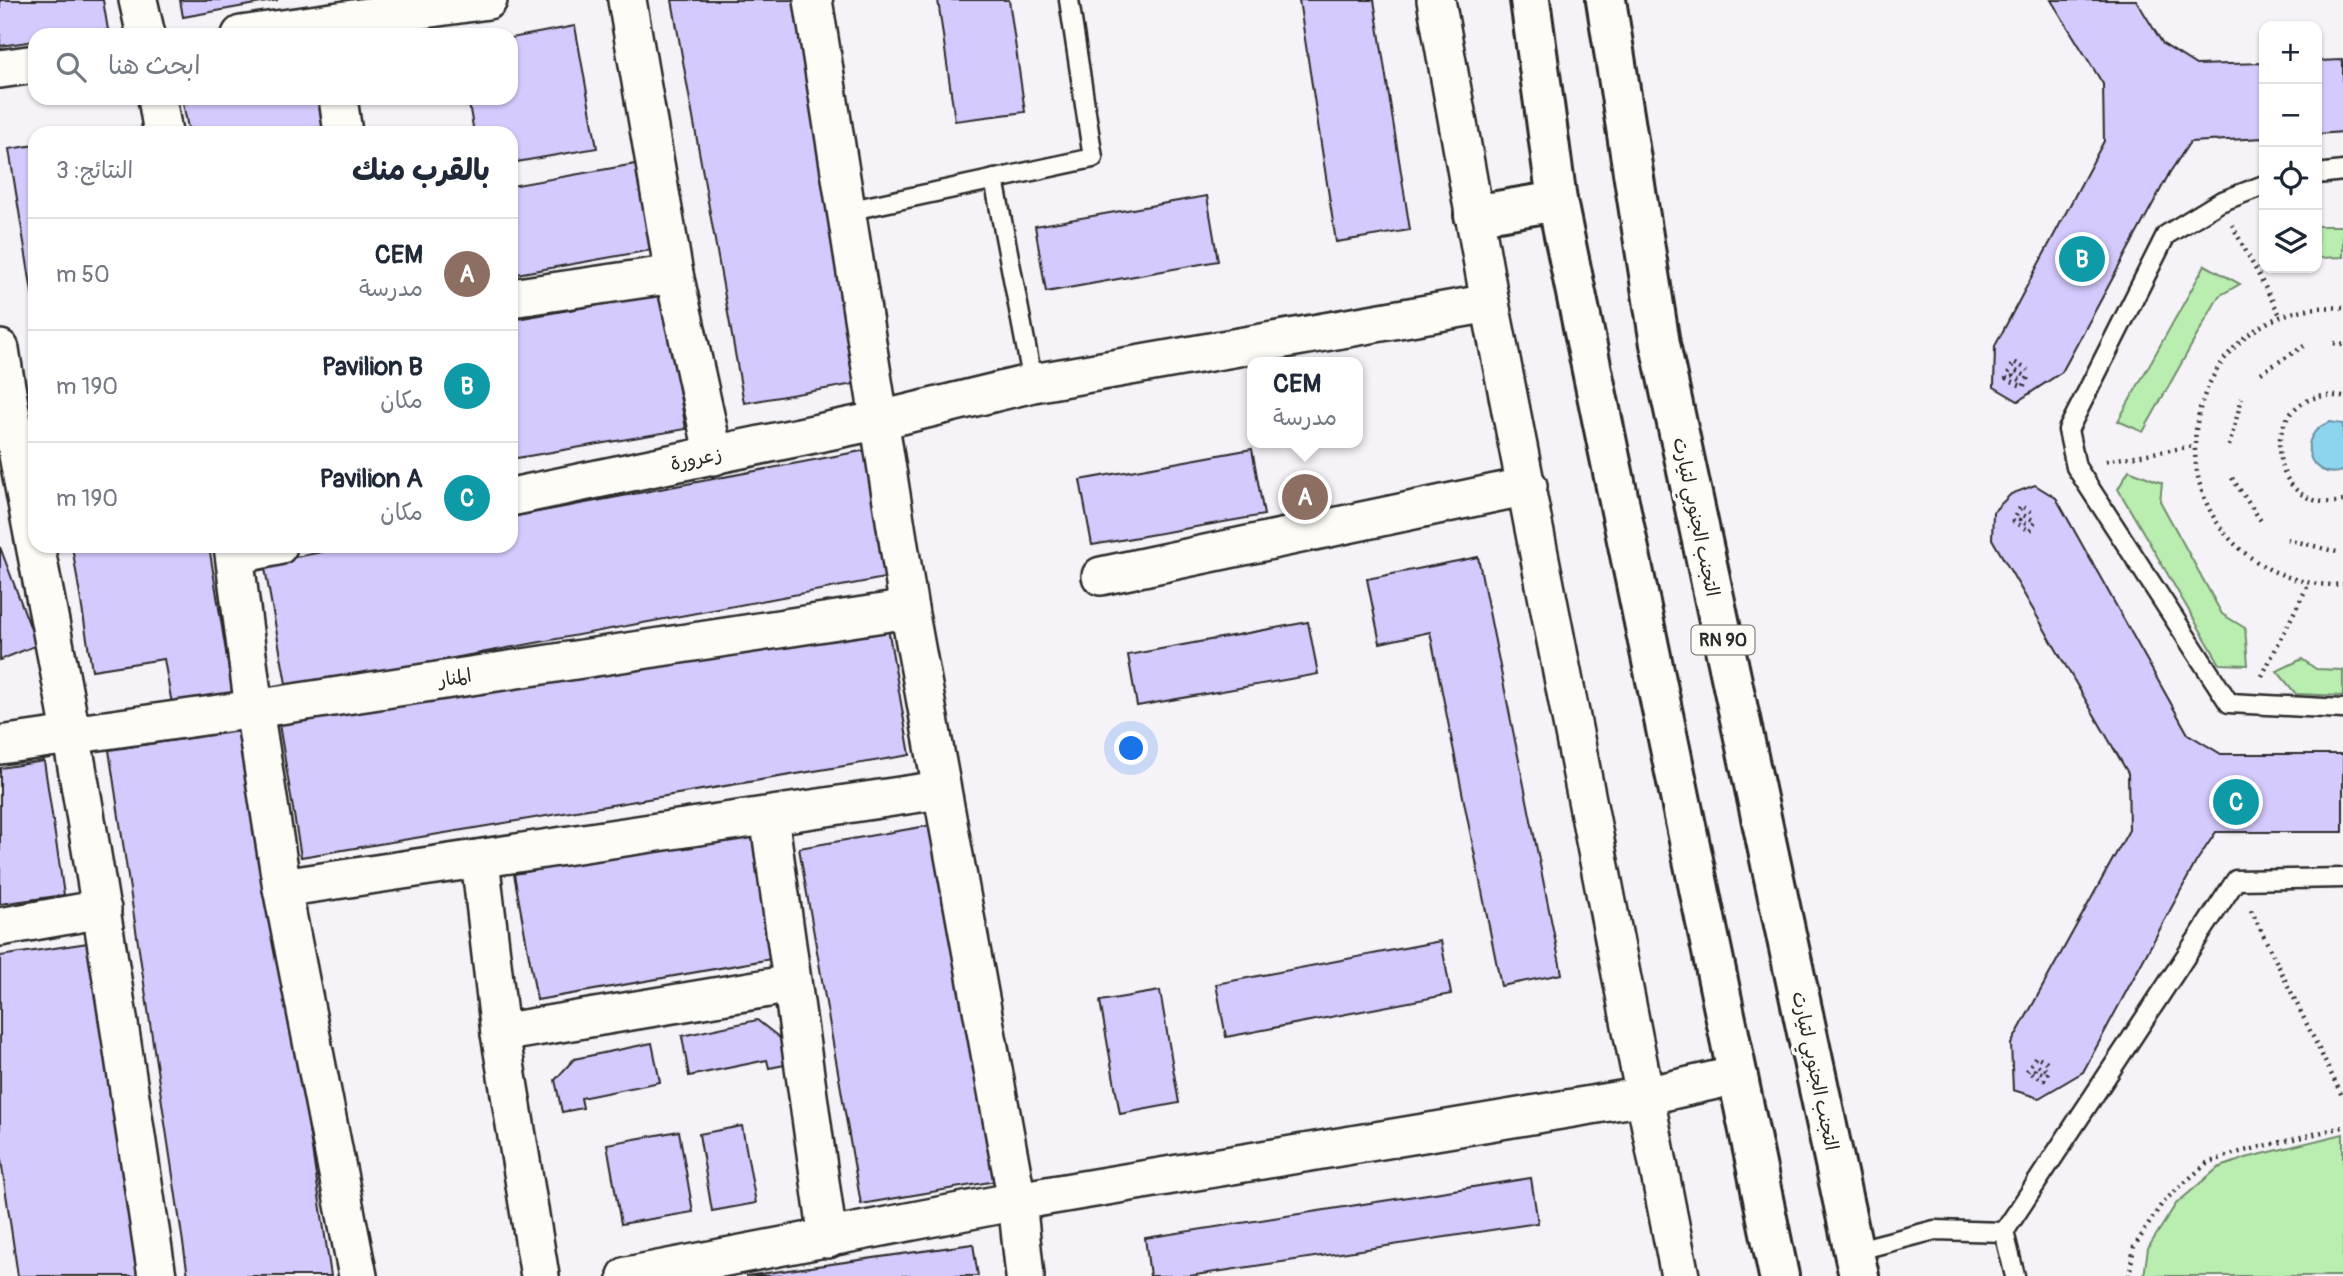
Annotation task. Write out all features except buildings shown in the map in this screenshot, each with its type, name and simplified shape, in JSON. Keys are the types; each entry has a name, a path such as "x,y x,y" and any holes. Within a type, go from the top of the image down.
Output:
{"highway":[{"path":"1530,0 1557,201 1779,1276"},
{"name":"التجنب الجنوبي لتيارت","path":"1606,0 1660,344 1856,1263"},
{"path":"1474,215 1557,201"}],"street":[{"path":"138,0 144,28"},
{"path":"332,28 488,0"},
{"path":"627,0 674,274 713,456"},
{"path":"813,0 909,608 940,790 1017,1201 1025,1276"},
{"path":"1436,0 1490,303 1528,486 1680,1276"},
{"path":"0,69 28,65"},
{"path":"158,105 162,126"},
{"path":"339,105 342,126"},
{"path":"518,297 674,274"},
{"name":"زعرورة","path":"518,497 881,420 1033,383 1490,303"},
{"path":"0,349 6,432 28,534"},
{"path":"1101,576 1528,486"},
{"path":"32,553 71,734 102,909 157,1276"},
{"path":"234,553 254,709 282,888 358,1276"},
{"name":"المنار","path":"0,745 254,709 909,608"},
{"path":"282,888 940,790"},
{"path":"769,816 828,1239"},
{"path":"480,859 500,1034 540,1276"},
{"path":"0,928 102,909"},
{"path":"500,1034 792,984"},
{"path":"627,1276 1017,1201 1646,1096 1738,1075"}],"lane":[{"path":"847,211 1093,158 1069,0"},
{"path":"2322,173 2343,171"},
{"path":"994,179 1033,383"},
{"path":"2259,187 2220,202 2166,235 2068,430 2076,467 2229,703 2343,709"},
{"path":"2015,1276 2004,1231 2236,880 2343,878"},
{"path":"1856,1263 1934,1230 2004,1231"}],"path":[{"path":"2220,202 2281,317"},
{"path":"2343,308 2326,307 2298,311 2246,336 2225,356 2209,381 2198,408 2194,446 2195,466 2202,494 2215,520 2233,543 2256,562 2282,575 2309,583 2343,584"},
{"path":"2334,343 2343,345"},
{"path":"2261,373 2304,346"},
{"path":"2020,380 2013,376 2016,371 2028,377 2023,387 2006,377 2014,362 2028,370"},
{"path":"2343,397 2323,395 2307,400 2293,410 2283,424 2278,440 2278,457 2283,473 2293,487 2307,497 2323,502 2343,501"},
{"path":"2229,446 2242,398"},
{"path":"2076,467 2194,446"},
{"path":"2232,478 2261,521"},
{"path":"2026,523 2020,520 2023,515 2035,521 2030,531 2013,521 2021,506 2034,514"},
{"path":"2287,539 2337,552"},
{"path":"2248,704 2309,583"},
{"path":"2236,880 2343,1098"},
{"path":"2042,1073 2035,1070 2037,1065 2049,1070 2044,1080 2027,1071 2036,1056 2049,1063"},
{"path":"2129,1276 2134,1247 2163,1202 2207,1163 2236,1153 2343,1127"}],"green space":[{"path":"2322,226 2343,226 2343,257 2322,258"},
{"path":"2205,265 2240,284 2219,296 2143,432 2118,421"},
{"path":"2129,470 2162,483 2160,501 2222,614 2245,628 2248,665 2220,664 2118,489"},
{"path":"2302,659 2316,669 2343,670 2343,696 2296,694 2277,671"},
{"path":"2343,1134 2343,1276 2144,1276 2148,1248 2176,1204 2218,1168 2246,1158"}],"water":[{"path":"2330,422 2343,424 2343,471 2331,473 2314,464 2309,446 2319,428"}],"place":[{"name":"Pavilion B","path":"2082,259"},
{"name":"CEM","path":"1305,497"},
{"name":"Pavilion A","path":"2236,802"}]}
